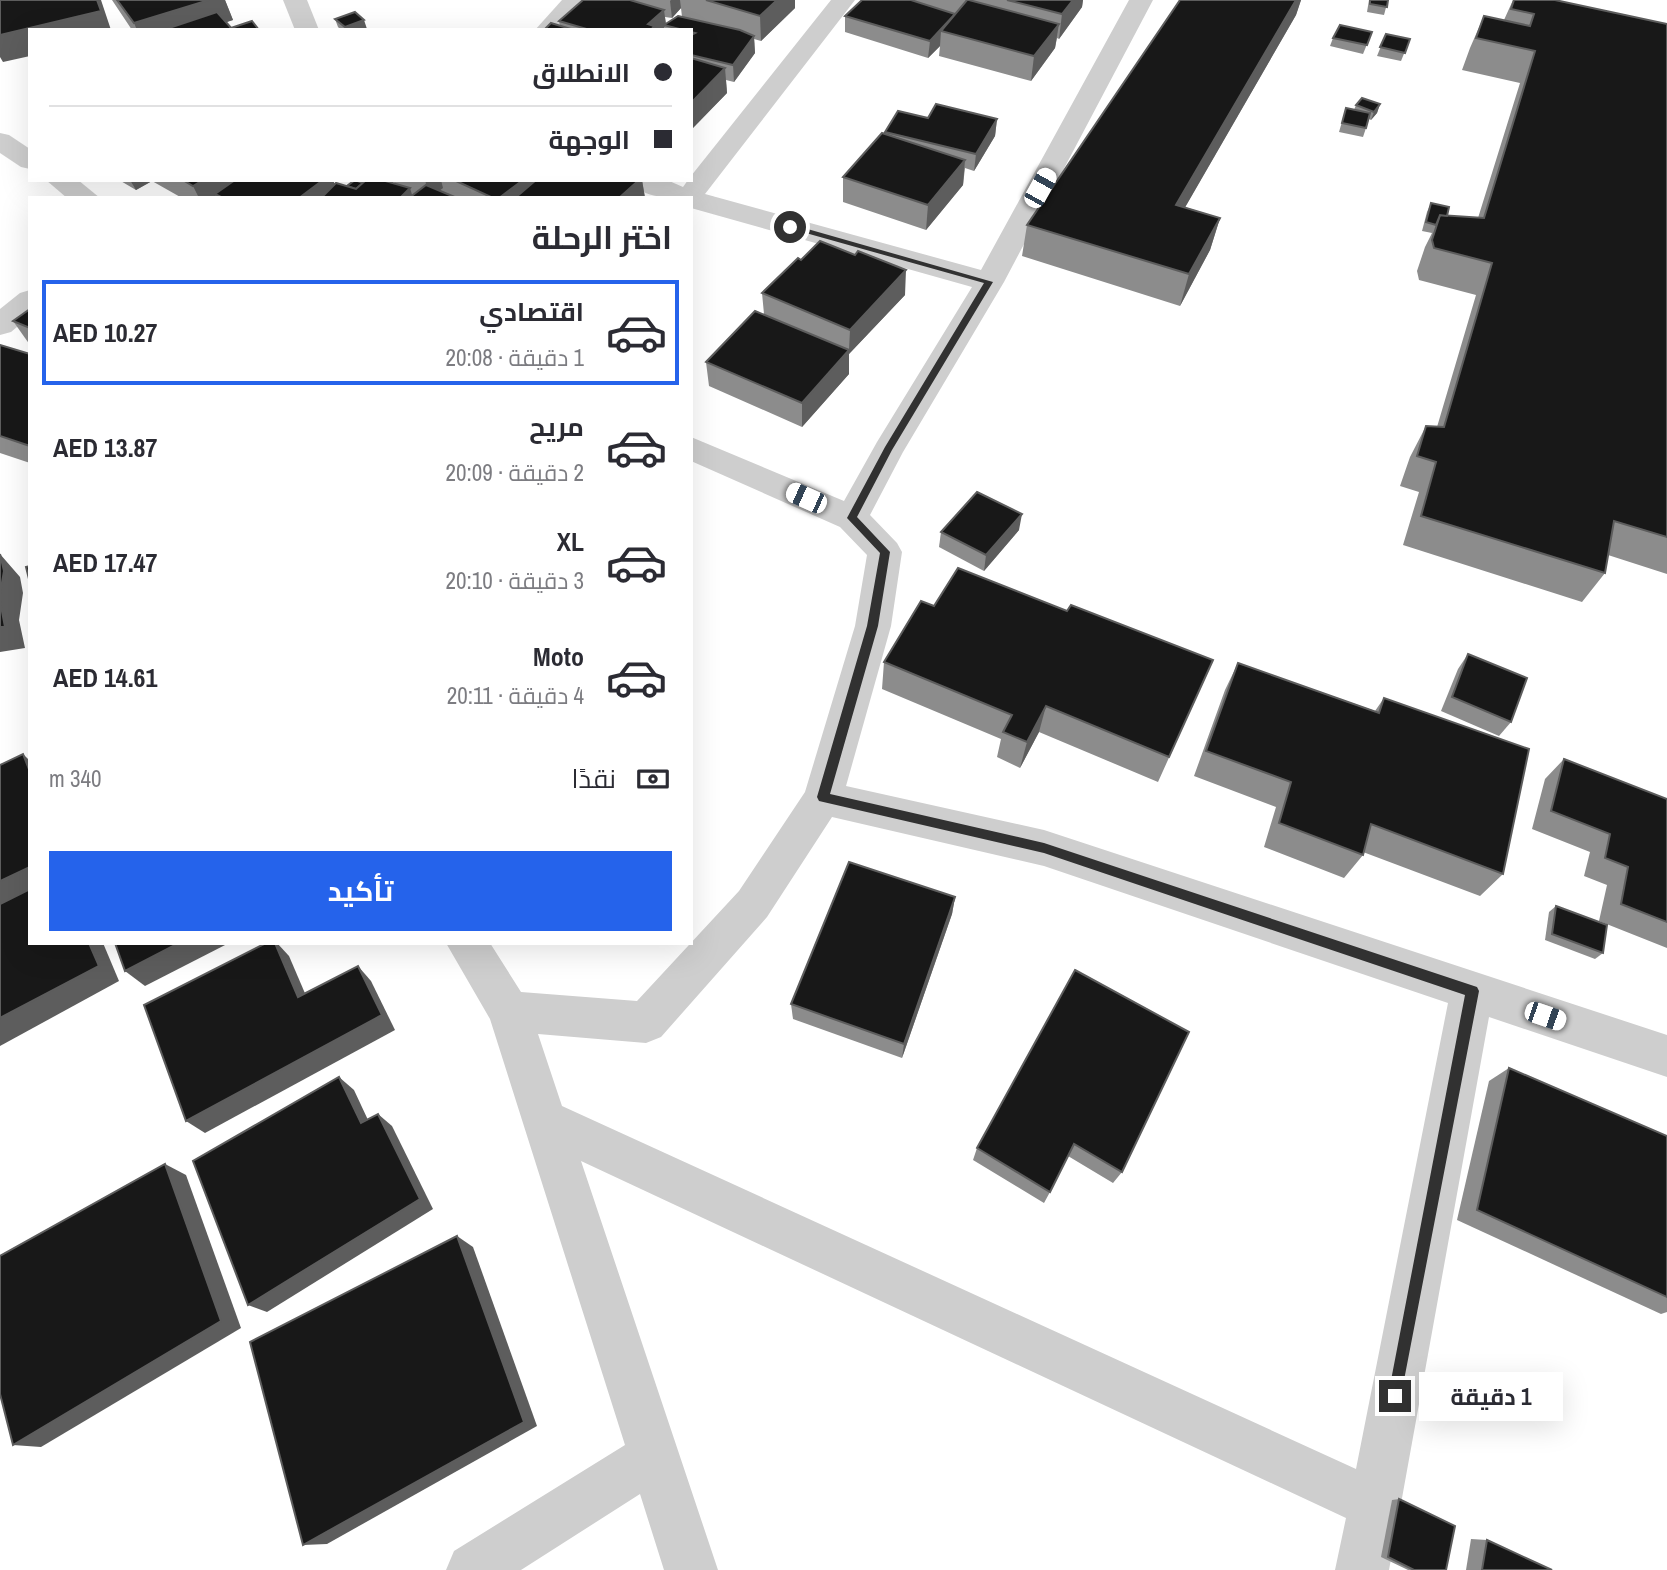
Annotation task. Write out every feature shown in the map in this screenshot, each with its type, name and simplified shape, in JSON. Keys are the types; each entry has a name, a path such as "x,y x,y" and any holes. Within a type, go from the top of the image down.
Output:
{"street":[{"path":"295,0 306,28"},
{"path":"549,28 575,0"},
{"path":"691,196 843,0"},
{"path":"852,518 888,450 989,282 1141,0"},
{"path":"0,141 28,159"},
{"path":"63,182 83,196"},
{"path":"647,182 684,196"},
{"path":"693,199 989,282"},
{"path":"0,325 28,302"},
{"path":"509,1011 646,1023 753,904 823,797 873,626 885,552 852,518 693,449"},
{"path":"823,797 1044,848 1667,1056"},
{"path":"468,945 509,1011 691,1570"},
{"path":"1362,1570 1472,991"},
{"path":"545,1121 1374,1504"},
{"path":"473,1570 654,1456"}],"building":[{"path":"0,0 97,0 101,11 28,28 0,35"},
{"path":"117,0 209,0 134,23"},
{"path":"583,0 630,0 664,10 648,24 654,26 652,28 583,28 559,21"},
{"path":"706,0 777,0 760,16"},
{"path":"862,0 911,0 955,14 930,41 845,16"},
{"path":"967,0 1059,24 1034,56 941,31"},
{"path":"1007,0 1073,0 1062,14"},
{"path":"1180,0 1296,0 1176,205 1220,218 1189,274 1027,225"},
{"path":"1370,0 1388,0 1387,7 1370,4"},
{"path":"1514,0 1555,0 1667,24 1667,537 1614,521 1605,573 1421,516 1436,462 1417,456 1426,426 1444,427 1492,263 1434,248 1432,240 1440,215 1484,218 1535,51 1476,38 1484,16 1530,26 1534,14 1511,9"},
{"path":"217,12 231,28 169,28"},
{"path":"355,12 364,20 345,27 335,19"},
{"path":"678,16 740,30 754,36 733,65 693,55 693,28 664,25"},
{"path":"252,21 257,28 231,28"},
{"path":"551,23 567,28 546,28"},
{"path":"1340,25 1372,32 1367,45 1333,38"},
{"path":"1386,34 1410,39 1405,53 1380,47"},
{"path":"693,59 725,68 693,101"},
{"path":"1362,98 1380,104 1374,112 1356,105"},
{"path":"936,104 997,119 976,154 885,132 898,111 928,118"},
{"path":"1346,108 1370,113 1366,128 1342,123"},
{"path":"882,133 965,160 928,205 843,177"},
{"path":"232,182 320,182 302,196 215,194"},
{"path":"352,182 363,183 356,189 347,186"},
{"path":"364,182 389,182 410,188 402,196 323,196 336,183 356,189"},
{"path":"458,182 520,182 502,196 489,196"},
{"path":"534,182 637,182 621,196 517,196"},
{"path":"426,185 452,196 412,196"},
{"path":"1431,203 1449,207 1447,216 1440,215 1436,225 1426,222"},
{"path":"820,241 855,255 858,251 906,270 850,330 762,293"},
{"path":"28,310 28,327 13,321"},
{"path":"755,311 849,350 802,403 706,362"},
{"path":"0,345 28,353 28,445 0,436"},
{"path":"977,492 1022,514 986,555 941,532"},
{"path":"0,554 4,571 0,594"},
{"path":"958,568 1067,611 1071,605 1213,660 1169,757 1046,706 1027,742 1003,732 1012,715 884,662 921,601 934,606"},
{"path":"0,601 5,627 0,627"},
{"path":"1468,654 1527,678 1511,722 1452,697"},
{"path":"1238,663 1379,713 1384,698 1529,749 1503,874 1371,824 1363,855 1279,823 1291,782 1206,751"},
{"path":"23,754 28,767 28,868 0,881 0,765"},
{"path":"1564,759 1667,799 1667,922 1621,904 1628,867 1605,858 1610,834 1551,811"},
{"path":"849,862 955,897 904,1044 791,1004"},
{"path":"28,890 28,945 90,945 99,966 0,1018 0,904"},
{"path":"1556,906 1607,925 1603,953 1552,934"},
{"path":"116,945 175,945 125,971"},
{"path":"262,945 276,945 298,997 358,966 382,1015 186,1121 144,1005"},
{"path":"1075,970 1189,1032 1122,1172 1074,1144 1050,1192 977,1148"},
{"path":"1509,1068 1667,1136 1667,1297 1477,1210"},
{"path":"339,1077 361,1123 378,1114 420,1199 248,1305 193,1161"},
{"path":"165,1164 221,1321 13,1445 0,1394 0,1256"},
{"path":"457,1236 524,1422 303,1545 250,1342"},
{"path":"1399,1499 1455,1526 1446,1570 1414,1570 1388,1557"},
{"path":"1487,1540 1552,1570 1482,1570"}],"route":[{"path":"790,227 989,282 888,450 852,518 885,552 873,626 823,797 1044,848 1472,991 1395,1396"}]}
